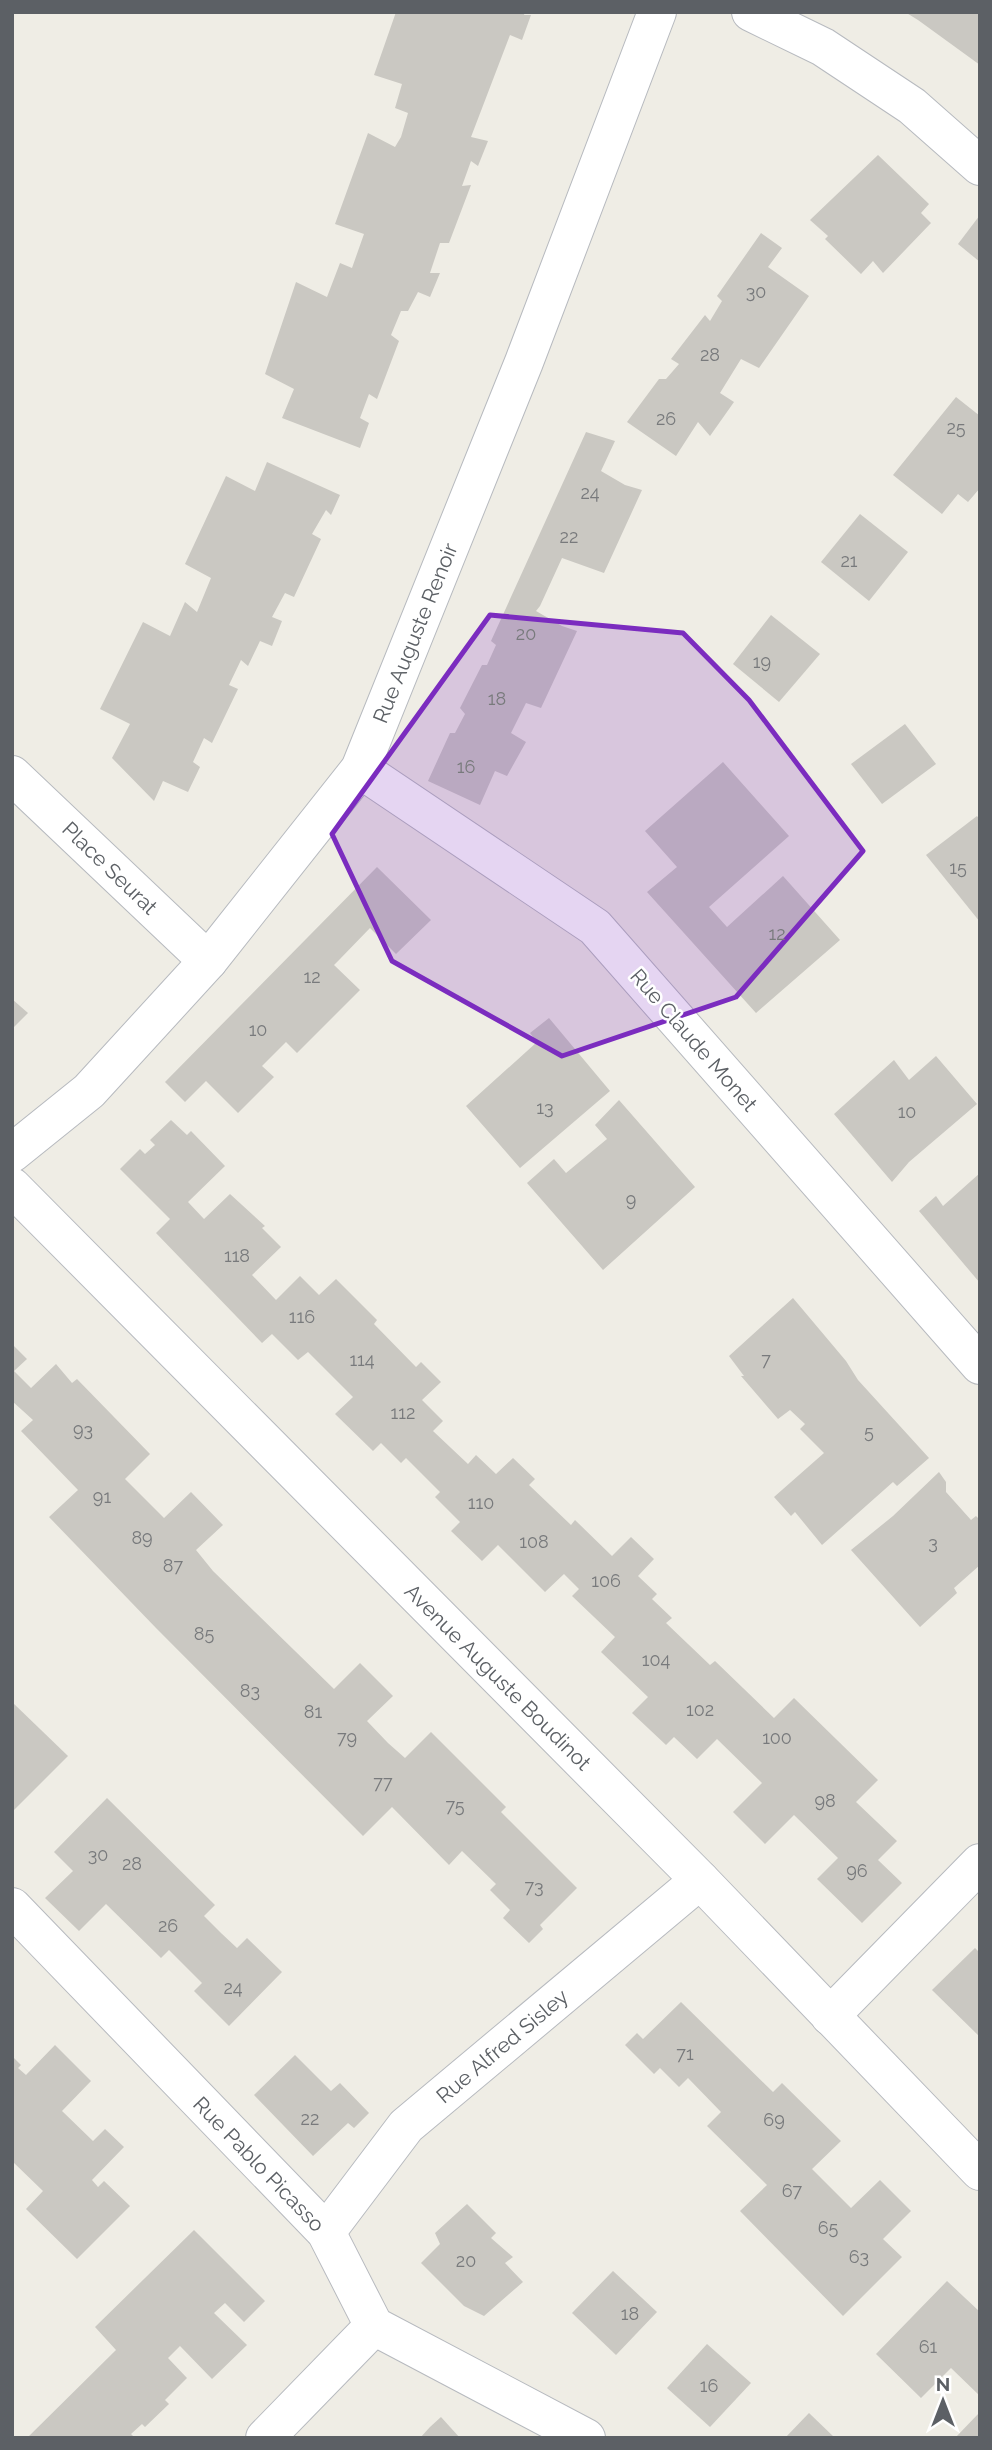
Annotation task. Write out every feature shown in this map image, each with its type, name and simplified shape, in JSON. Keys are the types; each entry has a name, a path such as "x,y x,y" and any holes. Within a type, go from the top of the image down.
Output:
{"street":[{"name":"Rue Auguste Renoir","path":"12,1153 89,1091 208,961 360,769 524,362 657,12"},
{"path":"751,12 823,47 912,106 980,166"},
{"name":"Rue Claude Monet","path":"360,769 595,926 980,1365"},
{"name":"Place Seurat","path":"12,775 208,961"},
{"name":"Avenue Auguste Boudinot","path":"12,1187 699,1880 980,2171"},
{"path":"830,2016 980,1863"},
{"name":"Rue Alfred Sisley","path":"326,2232 406,2126 699,1880"},
{"name":"Rue Pablo Picasso","path":"12,1907 326,2232 374,2326"},
{"path":"265,2438 374,2326 586,2438"}],"highlighted area":[{"path":"490,615 683,633 749,700 863,851 736,997 562,1056 392,961 332,834"}],"building":[{"path":"396,12 525,12 524,15 531,15 522,40 510,35 471,137 488,141 478,166 471,161 462,186 471,185 449,243 440,243 430,273 440,273 430,297 418,292 408,311 401,311 391,335 399,341 377,399 369,394 360,418 369,423 360,448 282,418 294,389 265,374 296,282 327,297 340,263 352,268 364,234 335,224 368,133 395,147 401,137 408,113 395,108 402,84 374,75"},
{"path":"905,12 980,12 980,65 918,20"},
{"path":"878,155 929,204 921,213 931,223 883,273 873,261 861,274 825,239 828,236 810,220"},
{"path":"980,215 980,262 958,244"},
{"path":"761,233 782,248 768,267 809,296 759,368 741,359 720,393 734,402 710,436 698,422 676,456 627,422 659,379 666,379 679,364 671,359 705,315 710,321 722,301 717,296"},
{"path":"956,397 980,416 980,488 968,502 958,494 942,514 893,475"},
{"path":"586,432 615,441 601,471 625,485 642,490 604,573 562,558 536,611 577,631 541,708 526,703 511,733 526,742 507,776 495,771 480,805 428,781 450,733 455,733 465,714 460,708 482,665 487,665 496,645 491,641"},
{"path":"267,462 340,495 331,515 326,510 312,534 321,539 294,597 285,593 272,617 282,621 272,646 260,641 248,666 241,660 229,685 238,689 212,743 204,738 193,762 200,767 188,792 163,781 154,801 112,758 130,724 100,709 143,622 170,636 185,602 197,612 211,578 185,564 226,476 255,491"},
{"path":"860,514 908,552 869,601 821,562"},
{"path":"771,615 820,654 779,702 733,664"},
{"path":"905,724 936,764 882,804 851,764"},
{"path":"723,762 789,836 709,907 727,927 783,876 840,940 756,1013 647,892 677,867 645,831"},
{"path":"977,816 980,820 980,922 926,855"},
{"path":"377,867 431,920 396,954 370,928 334,965 360,990 297,1053 286,1042 262,1066 274,1077 238,1113 206,1081 185,1102 165,1082"},
{"path":"12,999 28,1013 12,1029"},
{"path":"549,1018 610,1091 520,1168 466,1106 537,1042 530,1033"},
{"path":"936,1056 977,1104 909,1162 892,1182 834,1114 894,1060 909,1080"},
{"path":"619,1100 695,1187 603,1270 527,1183 554,1159 566,1173 607,1139 595,1125"},
{"path":"171,1120 187,1135 191,1131 225,1166 188,1202 204,1219 230,1194 265,1226 262,1228 281,1247 252,1275 276,1300 300,1276 319,1295 336,1279 377,1320 374,1324 416,1367 421,1362 441,1382 422,1400 443,1421 433,1431 468,1464 476,1455 496,1474 513,1458 535,1479 529,1485 571,1525 575,1520 612,1556 631,1537 654,1559 638,1576 657,1594 652,1599 672,1618 666,1623 710,1665 715,1661 774,1718 794,1698 878,1780 856,1802 897,1841 878,1860 902,1883 862,1923 817,1879 838,1858 794,1815 765,1844 733,1812 762,1783 717,1739 697,1759 674,1737 666,1745 632,1713 648,1697 601,1652 615,1637 572,1596 579,1589 564,1574 545,1592 498,1545 482,1561 451,1531 460,1522 435,1497 440,1492 406,1458 401,1463 381,1443 373,1451 335,1414 353,1397 308,1352 298,1360 272,1334 262,1343 156,1233 170,1219 120,1169 140,1149 145,1154 155,1145 150,1140"},
{"path":"980,1173 980,1283 919,1211 936,1196 943,1206"},
{"path":"793,1298 846,1361 858,1380 929,1458 897,1486 893,1482 822,1545 795,1512 791,1516 774,1497 824,1453 800,1429 805,1424 790,1410 778,1419 741,1376 744,1376 729,1356"},
{"path":"12,1344 27,1359 14,1371 31,1388 56,1364 72,1383 77,1379 150,1454 125,1479 164,1518 191,1492 223,1525 196,1550 213,1571 334,1689 360,1663 393,1696 367,1721 388,1743 405,1758 431,1732 506,1807 501,1812 577,1888 540,1925 543,1929 529,1943 503,1918 510,1910 490,1890 496,1884 462,1851 449,1865 392,1807 363,1836 49,1517 78,1490 21,1431 33,1420 12,1401"},
{"path":"939,1472 946,1482 946,1492 971,1520 976,1516 980,1520 980,1565 954,1588 957,1593 920,1627 851,1550 893,1516"},
{"path":"12,1702 68,1756 12,1812"},
{"path":"107,1798 215,1905 204,1916 221,1933 237,1948 247,1938 282,1972 229,2026 194,1991 202,1983 169,1950 161,1958 106,1904 79,1931 45,1898 73,1871 54,1852"},
{"path":"975,1948 980,1953 980,2037 932,1990"},
{"path":"681,2002 773,2092 782,2083 841,2141 812,2169 851,2208 880,2180 911,2211 883,2239 902,2257 843,2316 740,2211 767,2185 707,2126 721,2112 688,2078 679,2087 660,2068 654,2074 625,2045 637,2033 643,2039"},
{"path":"55,2045 91,2081 62,2111 93,2141 105,2129 124,2147 92,2180 98,2187 104,2181 130,2206 77,2259 26,2209 43,2191 12,2161 12,2056 21,2065 18,2068 26,2075"},
{"path":"295,2055 331,2091 340,2083 369,2113 354,2128 348,2123 313,2156 254,2095"},
{"path":"467,2204 496,2233 491,2238 513,2257 505,2263 523,2282 484,2316 464,2306 421,2263 440,2244 435,2233"},
{"path":"194,2230 265,2301 244,2322 225,2303 214,2313 247,2345 212,2379 180,2346 168,2358 187,2378 165,2400 169,2404 145,2427 142,2424 131,2434 135,2438 27,2438 116,2350 95,2327"},
{"path":"613,2271 657,2312 616,2355 572,2313"},
{"path":"947,2281 980,2312 980,2396 951,2368 921,2398 876,2354"},
{"path":"707,2344 751,2383 710,2427 667,2388"},
{"path":"980,2412 980,2438 955,2438"},
{"path":"809,2413 835,2438 785,2438"},
{"path":"441,2417 460,2438 420,2438 430,2427"}]}
